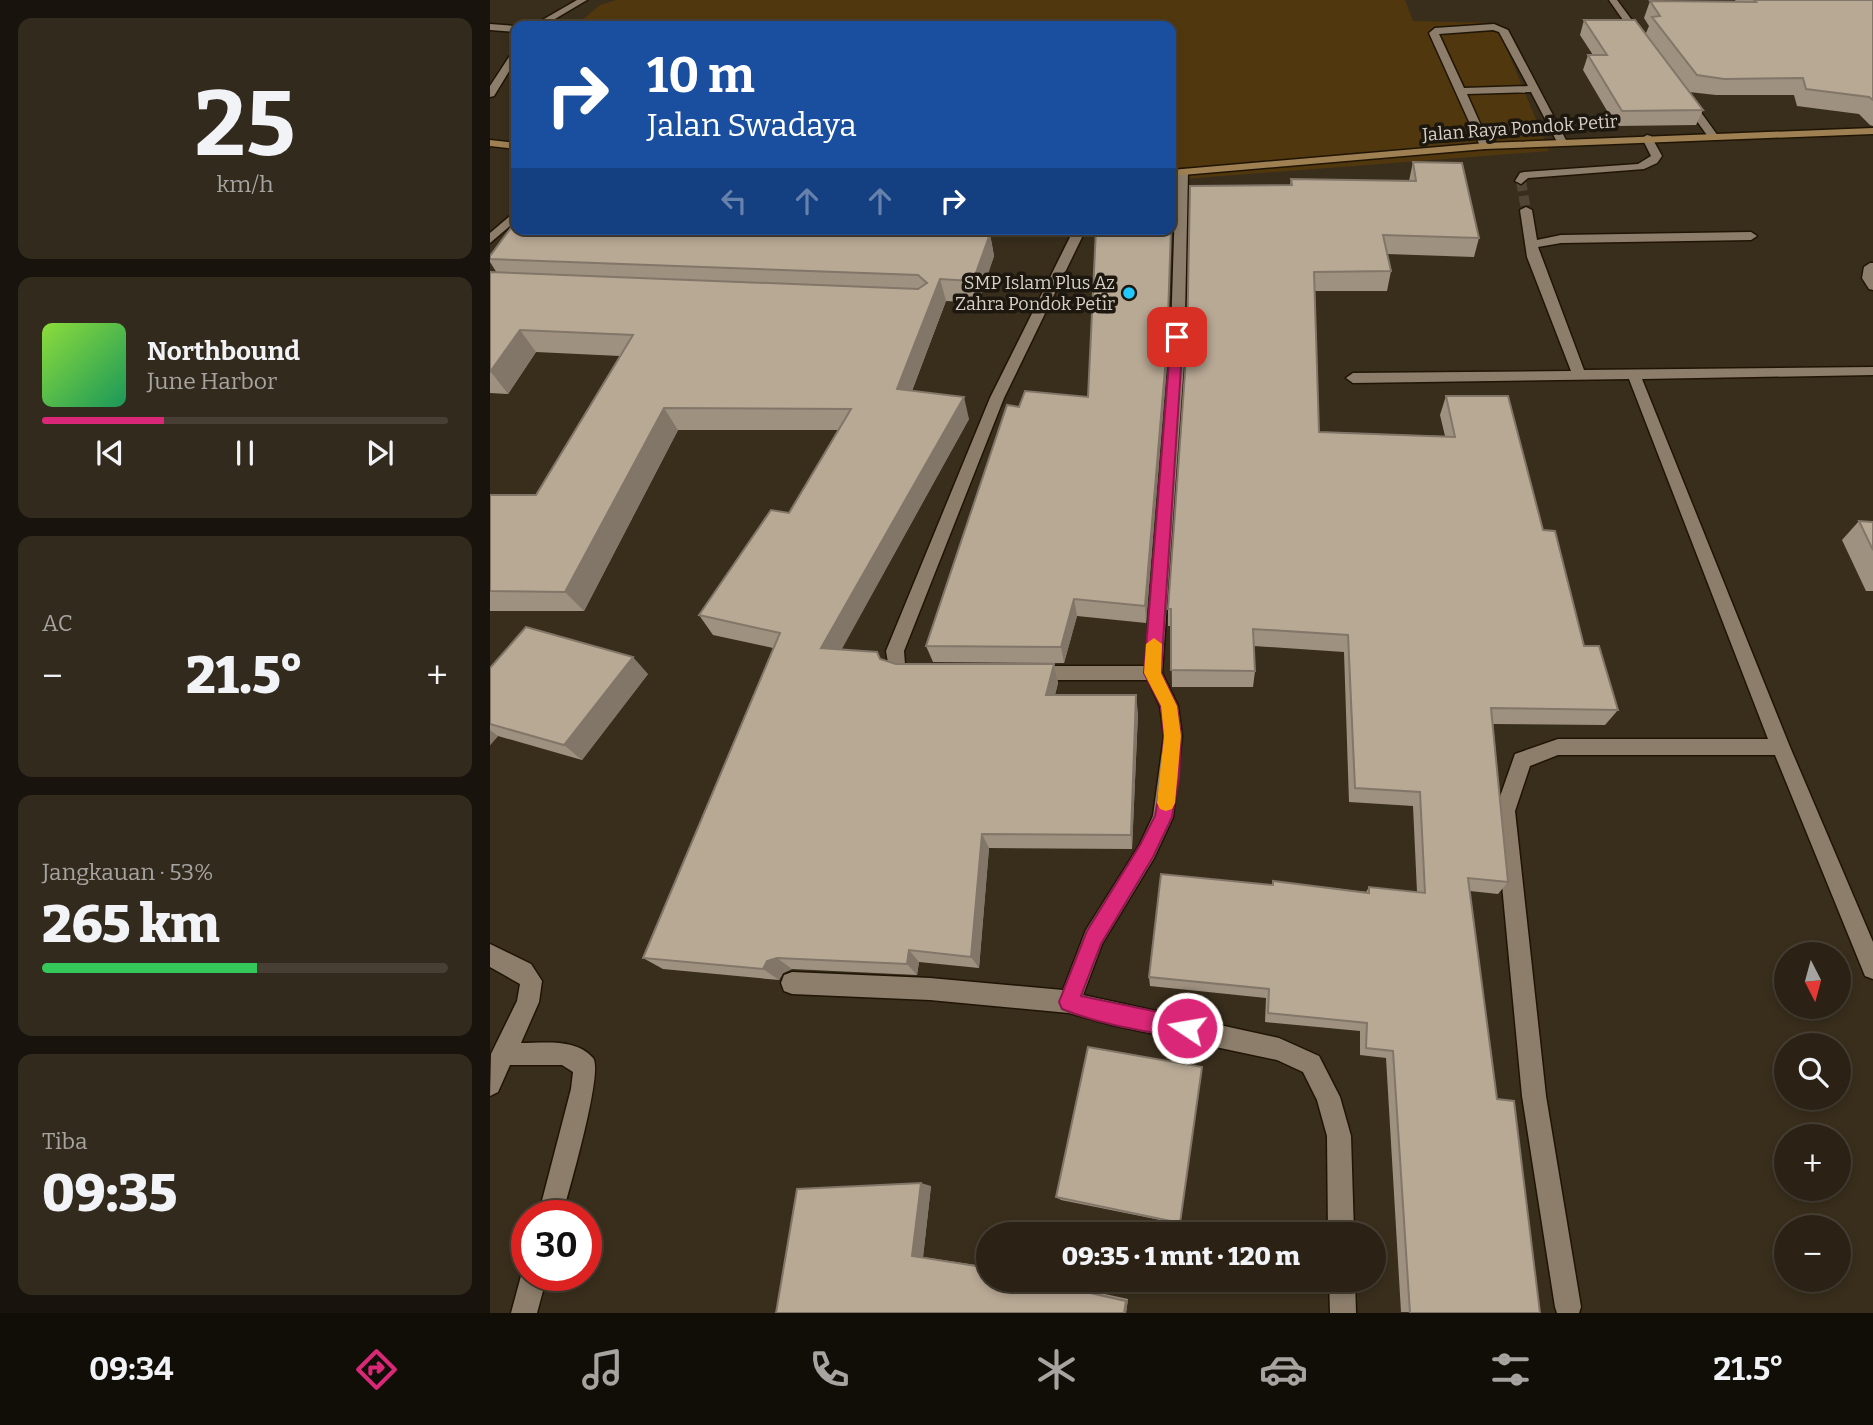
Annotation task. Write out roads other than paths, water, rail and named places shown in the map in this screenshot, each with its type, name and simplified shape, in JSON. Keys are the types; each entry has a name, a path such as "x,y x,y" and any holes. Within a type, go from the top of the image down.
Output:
{"main road":[{"name":"Jalan Raya Pondok Petir","path":"1176,173 1485,146 1873,131"},
{"path":"490,143 511,145"}],"street":[{"path":"546,21 583,0"},
{"path":"1613,0 1644,44"},
{"path":"490,27 511,29"},
{"path":"1485,146 1435,31 1494,27 1503,30 1562,142"},
{"path":"490,94 511,61"},
{"path":"1461,91 1534,89"},
{"path":"1682,94 1713,136"},
{"path":"1521,181 1524,175 1640,167 1657,156 1647,138"},
{"path":"1069,1002 1094,938 1147,851 1163,817 1170,777 1172,736 1169,706 1153,673 1177,364 1176,173"},
{"path":"1526,210 1531,245 1542,281 1580,377"},
{"path":"490,239 511,220"},
{"path":"933,673 905,674 896,670 895,651 998,398 1077,235"},
{"path":"1531,245 1561,239 1751,236"},
{"path":"1873,267 1870,267 1868,278 1873,286"},
{"path":"1353,378 1873,371"},
{"path":"1634,375 1781,747 1873,968"},
{"path":"1015,673 1153,673"},
{"path":"1568,1307 1534,1096 1505,811 1522,760 1558,747 1781,747"},
{"path":"490,955 523,972 531,981 528,1002 490,1084"},
{"path":"792,983 930,989 1069,1002 1112,1014 1279,1049 1311,1065 1328,1097 1339,1136 1341,1222"},
{"path":"502,1054 564,1054 586,1066 583,1089 554,1200"},
{"path":"524,1313 530,1291"},
{"path":"1342,1292 1343,1313"}],"tunnel":[{"path":"1521,181 1526,210"}],"place":[{"name":"SMP Islam Plus Az Zahra Pondok Petir","path":"1129,293"}]}
